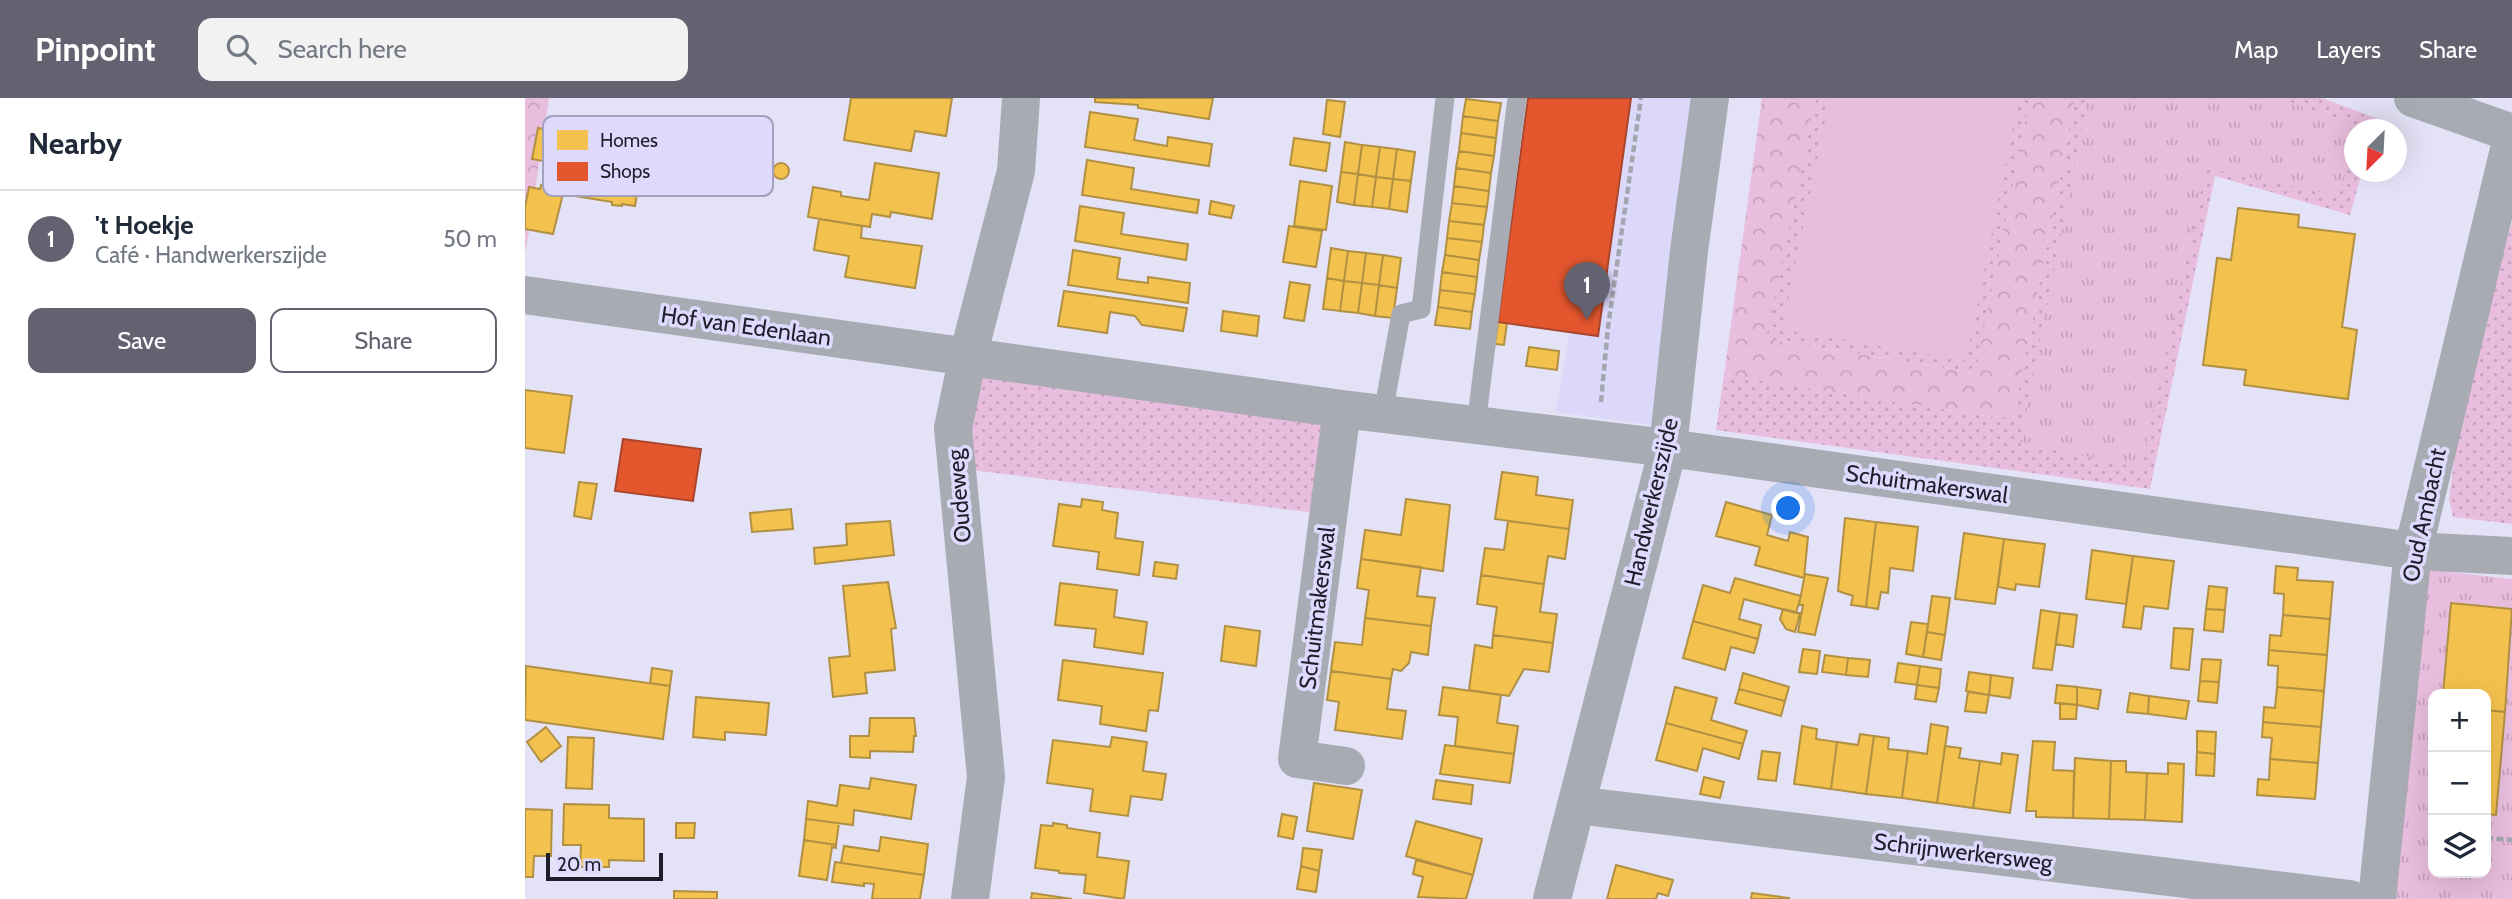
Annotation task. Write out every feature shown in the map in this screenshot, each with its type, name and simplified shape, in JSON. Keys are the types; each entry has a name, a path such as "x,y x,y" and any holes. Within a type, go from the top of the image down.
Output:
{"street":[{"name":"Oudeweg","path":"970,899 986,776 953,428 968,356 1016,171 1021,98"},
{"name":"Handwerkerszijde","path":"1552,899 1668,448 1689,251 1710,98"},
{"path":"2413,98 2512,135"},
{"name":"Oud Ambacht","path":"2377,899 2413,551 2512,135"},
{"name":"Hof van Edenlaan","path":"525,295 968,356"},
{"name":"Schuitmakerswal","path":"968,356 1342,409 1668,448 2413,551 2512,556"},
{"name":"Schuitmakerswal","path":"1342,409 1297,759 1346,766"},
{"name":"Schrijnwerkersweg","path":"1576,805 2350,899"}],"lane":[{"path":"1383,413 1401,314 1421,309 1445,98"},
{"path":"1476,425 1517,98"}],"path":[{"path":"1598,441 1608,327 1641,98"},
{"path":"2491,838 2512,840"}],"shaded area":[{"path":"1610,98 1719,98 1667,427 1556,412"}],"green space":[{"path":"525,98 549,98 546,116 543,116 543,137 525,255"},
{"path":"1762,98 1816,98 1766,339 1975,373 2030,98 2075,98 2013,420 1724,375"},
{"path":"1816,98 2030,98 1976,373 1765,339"},
{"path":"1830,98 2019,98 1966,361 1782,329"},
{"path":"2075,98 2322,98 2376,118 2344,119 2344,182 2359,182 2350,215 2215,176 2150,489 1716,430 1724,375 2013,420"},
{"path":"2088,98 2279,98 2344,122 2344,179 2339,196 2206,168 2141,468 2020,443"},
{"path":"2512,222 2512,524 2453,517 2449,499 2461,412"},
{"path":"980,371 1329,423 1316,513 971,470 968,427"},
{"path":"2422,569 2512,579 2512,899 2389,899"}],"building: Homes":[{"path":"851,98 952,98 946,136 915,131 911,151 844,140"},
{"path":"1095,98 1213,98 1209,119 1138,108 1138,105 1095,102"},
{"path":"1466,99 1501,103 1498,121 1463,116"},
{"path":"1327,100 1345,102 1340,137 1323,134"},
{"path":"1090,112 1138,119 1134,140 1167,146 1168,137 1212,144 1209,166 1085,147"},
{"path":"1463,116 1498,121 1496,138 1461,133"},
{"path":"538,128 543,129 543,161 532,159"},
{"path":"1461,133 1496,138 1494,156 1459,151"},
{"path":"1294,138 1330,143 1326,171 1290,165"},
{"path":"1345,142 1362,145 1358,174 1341,172"},
{"path":"1362,145 1380,147 1376,177 1358,174"},
{"path":"1380,147 1397,149 1393,179 1376,177"},
{"path":"1397,149 1415,152 1411,181 1393,179"},
{"path":"1459,151 1494,156 1491,173 1456,168"},
{"path":"1087,160 1134,168 1131,189 1199,200 1197,213 1082,195"},
{"path":"781,163 789,171 781,179 773,171"},
{"path":"875,163 939,173 932,219 891,212 890,217 872,214 870,227 808,217 813,187 841,192 841,196 869,200"},
{"path":"1456,168 1491,173 1489,191 1454,186"},
{"path":"1341,172 1358,174 1354,205 1337,202"},
{"path":"1358,174 1376,177 1372,207 1354,205"},
{"path":"1376,177 1393,179 1389,209 1372,207"},
{"path":"1393,179 1411,181 1407,212 1389,209"},
{"path":"1300,181 1332,186 1326,230 1294,226"},
{"path":"541,185 543,196 562,196 553,234 525,229 529,187 540,189"},
{"path":"1454,186 1489,191 1487,207 1452,203"},
{"path":"575,196 637,196 635,206 612,205 612,202"},
{"path":"1211,201 1234,206 1231,218 1209,214"},
{"path":"1452,203 1487,207 1484,225 1449,221"},
{"path":"1080,206 1124,213 1121,234 1188,244 1186,260 1075,241"},
{"path":"2238,208 2299,215 2298,227 2355,234 2342,327 2357,330 2348,399 2244,385 2246,370 2203,365 2217,258 2231,260"},
{"path":"819,219 862,226 861,238 922,246 915,288 845,277 849,256 814,250"},
{"path":"1449,221 1484,225 1482,242 1447,238"},
{"path":"1289,226 1322,231 1316,267 1283,262"},
{"path":"1447,238 1482,242 1479,260 1445,255"},
{"path":"1331,248 1348,251 1344,281 1327,278"},
{"path":"1073,250 1120,258 1117,279 1148,283 1148,277 1190,283 1188,303 1068,285"},
{"path":"1348,251 1366,253 1362,283 1344,281"},
{"path":"1366,253 1383,255 1379,285 1362,283"},
{"path":"1383,255 1401,258 1397,288 1379,285"},
{"path":"1445,255 1479,260 1477,277 1442,272"},
{"path":"1442,272 1477,277 1475,294 1440,290"},
{"path":"1327,278 1344,281 1340,311 1323,309"},
{"path":"1344,281 1362,283 1358,313 1340,311"},
{"path":"1290,282 1310,285 1304,321 1284,318"},
{"path":"1362,283 1379,285 1375,316 1358,313"},
{"path":"1379,285 1397,288 1393,318 1375,316"},
{"path":"1440,290 1475,294 1472,312 1438,307"},
{"path":"1064,291 1187,308 1183,331 1142,325 1135,316 1110,312 1107,333 1058,326"},
{"path":"1438,307 1472,312 1470,329 1435,325"},
{"path":"1223,311 1259,316 1257,336 1221,331"},
{"path":"1498,322 1507,323 1504,345 1495,344"},
{"path":"1529,347 1559,351 1557,370 1526,366"},
{"path":"525,390 572,396 564,453 525,448"},
{"path":"1502,472 1538,477 1536,495 1573,500 1569,529 1495,519"},
{"path":"579,482 597,484 591,519 574,516"},
{"path":"1082,499 1103,502 1102,510 1118,513 1115,538 1143,542 1139,575 1097,569 1099,552 1053,546 1059,504 1081,507"},
{"path":"1406,499 1450,505 1443,571 1361,559 1365,530 1401,535"},
{"path":"1726,502 1772,515 1767,535 1788,541 1790,532 1808,537 1804,578 1755,565 1760,547 1716,536"},
{"path":"791,509 793,529 752,532 750,513"},
{"path":"1845,518 1876,522 1866,607 1851,605 1853,596 1838,591"},
{"path":"890,521 894,555 815,564 814,548 847,545 846,524"},
{"path":"1508,521 1569,529 1565,559 1548,556 1544,584 1481,575 1485,548 1504,550"},
{"path":"1876,522 1918,527 1913,571 1890,568 1888,593 1881,592 1878,609 1866,607"},
{"path":"1964,533 2004,539 1995,604 1955,599"},
{"path":"2004,539 2045,544 2039,587 2016,584 2015,590 1998,587"},
{"path":"2092,550 2133,556 2126,604 2086,599"},
{"path":"2133,556 2174,561 2168,609 2144,606 2141,629 2123,627"},
{"path":"1361,559 1421,567 1417,596 1435,598 1431,626 1365,618 1369,590 1357,588"},
{"path":"1155,562 1178,565 1176,579 1153,576"},
{"path":"2276,566 2298,568 2297,580 2333,582 2330,619 2283,615 2284,594 2274,593"},
{"path":"1805,574 1828,578 1815,635 1798,632 1803,605 1799,605"},
{"path":"1481,575 1544,584 1540,612 1557,614 1553,643 1493,635 1497,607 1477,604"},
{"path":"1735,578 1801,596 1796,613 1744,599 1739,619 1761,625 1758,639 1693,621 1703,585 1730,593"},
{"path":"888,582 896,628 891,629 895,670 865,673 867,693 833,697 829,658 850,656 843,586"},
{"path":"1060,583 1117,590 1114,617 1147,622 1143,654 1094,647 1096,629 1055,625"},
{"path":"2209,586 2227,588 2225,610 2206,609"},
{"path":"1932,596 1950,598 1945,635 1927,632"},
{"path":"2451,603 2512,609 2505,712 2491,711 2491,689 2443,689"},
{"path":"1783,609 1800,613 1795,632 1786,629 1780,619"},
{"path":"2206,609 2225,610 2223,632 2204,630"},
{"path":"2041,610 2060,613 2052,670 2033,668"},
{"path":"2060,613 2077,615 2073,647 2056,644"},
{"path":"2283,615 2330,619 2327,655 2269,650 2270,635 2281,636"},
{"path":"1365,618 1431,626 1428,655 1411,652 1409,663 1401,671 1393,669 1391,679 1331,671 1335,642 1362,645"},
{"path":"1693,621 1758,639 1754,653 1731,647 1725,670 1683,658"},
{"path":"1911,622 1928,624 1923,657 1906,654"},
{"path":"1225,626 1260,631 1256,666 1221,661"},
{"path":"2174,628 2193,629 2189,670 2171,668"},
{"path":"1927,632 1945,635 1941,660 1923,657"},
{"path":"1493,635 1553,643 1549,672 1524,669 1509,696 1469,690 1475,645 1492,648"},
{"path":"1803,649 1820,651 1817,674 1799,672"},
{"path":"2269,650 2327,655 2324,691 2277,687 2278,666 2268,665"},
{"path":"1825,655 1848,658 1846,675 1822,672"},
{"path":"1848,658 1870,660 1868,677 1846,675"},
{"path":"2202,659 2221,660 2219,682 2200,681"},
{"path":"1063,660 1163,673 1158,711 1149,710 1146,731 1100,724 1102,706 1058,700"},
{"path":"1898,663 1920,666 1917,685 1895,682"},
{"path":"526,666 670,686 663,739 525,720"},
{"path":"1920,666 1941,669 1939,688 1917,685"},
{"path":"652,668 672,671 670,686 650,683"},
{"path":"1331,671 1391,679 1387,709 1406,711 1402,739 1335,730 1339,702 1327,700"},
{"path":"1969,672 1991,675 1989,695 1966,691"},
{"path":"1743,673 1789,687 1785,701 1739,689"},
{"path":"1991,675 2013,678 2010,698 1989,695"},
{"path":"2200,681 2219,682 2217,703 2198,701"},
{"path":"1917,685 1939,688 1936,702 1915,699"},
{"path":"2057,685 2077,687 2077,705 2055,703"},
{"path":"1443,687 1501,695 1497,723 1518,726 1514,754 1455,746 1458,717 1439,715"},
{"path":"1675,687 1717,698 1711,720 1747,731 1743,744 1666,723"},
{"path":"2077,687 2101,690 2098,709 2077,705"},
{"path":"2277,687 2324,691 2321,727 2263,722 2264,707 2275,708"},
{"path":"1739,689 1785,701 1781,716 1735,703"},
{"path":"1968,692 1989,695 1986,713 1965,711"},
{"path":"2130,693 2149,696 2148,714 2127,712"},
{"path":"2149,696 2189,701 2186,719 2148,714"},
{"path":"696,697 769,703 766,735 725,732 725,740 693,737"},
{"path":"2060,703 2077,705 2076,719 2060,719"},
{"path":"2491,711 2505,712 2496,815 2491,814"},
{"path":"870,718 914,718 916,736 913,752 870,751 870,758 850,757 850,736 869,736"},
{"path":"2263,722 2321,727 2318,763 2270,759 2272,738 2262,737"},
{"path":"1666,723 1743,744 1739,759 1703,748 1697,771 1656,760"},
{"path":"1931,724 1948,727 1937,803 1902,798 1908,751 1927,754"},
{"path":"1802,726 1817,729 1816,739 1837,742 1831,789 1794,784"},
{"path":"546,727 561,746 541,762 527,742"},
{"path":"2197,731 2216,732 2215,754 2197,752"},
{"path":"1860,734 1874,736 1866,794 1831,789 1837,742 1858,745"},
{"path":"1874,736 1889,738 1888,749 1908,751 1902,798 1866,794"},
{"path":"568,737 594,738 592,789 566,788"},
{"path":"1112,737 1147,742 1143,771 1166,774 1162,800 1131,796 1128,816 1090,811 1093,789 1047,783 1053,740 1110,747"},
{"path":"2033,741 2055,742 2053,770 2074,771 2073,818 2036,817 2036,811 2026,811"},
{"path":"1445,745 1514,754 1510,783 1440,774"},
{"path":"1945,746 1961,748 1959,758 1980,761 1973,808 1937,803"},
{"path":"1762,751 1780,753 1776,781 1758,779"},
{"path":"2197,752 2215,754 2214,776 2196,775"},
{"path":"2002,753 2018,755 2010,813 1973,808 1980,761 2001,764"},
{"path":"2075,758 2111,761 2109,819 2073,818"},
{"path":"2270,759 2318,763 2315,799 2257,795 2258,779 2269,780"},
{"path":"2111,761 2126,761 2126,772 2147,773 2145,820 2109,819"},
{"path":"2168,763 2184,764 2182,822 2145,820 2147,773 2168,774"},
{"path":"1704,777 1724,782 1720,798 1700,794"},
{"path":"871,778 916,785 911,819 854,810 853,825 806,819 808,801 837,806 840,785 869,789"},
{"path":"1436,780 1473,785 1471,804 1433,799"},
{"path":"1314,783 1362,790 1353,839 1307,831"},
{"path":"564,804 609,805 609,818 644,819 644,861 609,860 609,867 580,867 581,845 563,845"},
{"path":"525,809 552,810 551,856 534,856 533,877 525,877"},
{"path":"1282,814 1297,817 1293,839 1278,836"},
{"path":"806,819 839,823 836,845 804,840"},
{"path":"1416,821 1482,839 1473,875 1406,856"},
{"path":"676,823 695,823 694,838 676,838"},
{"path":"1053,823 1100,833 1097,857 1129,861 1124,899 1084,893 1086,875 1035,868 1041,825 1053,826"},
{"path":"881,837 928,844 924,875 841,863 844,846 879,851"},
{"path":"804,840 836,845 836,848 832,847 827,880 799,876"},
{"path":"1303,848 1322,850 1319,871 1301,866"},
{"path":"1416,860 1473,875 1466,899 1418,897 1423,877 1413,874"},
{"path":"835,862 924,875 920,899 872,899 874,884 864,883 864,886 832,882"},
{"path":"1616,865 1673,880 1668,896 1658,893 1656,899 1607,899"},
{"path":"1301,866 1319,871 1316,892 1297,889"},
{"path":"674,891 717,892 717,899 674,899"},
{"path":"1032,893 1072,899 1031,899"},
{"path":"1752,893 1789,898 1789,899 1751,899"}],"building: Shops":[{"path":"1528,98 1631,98 1598,336 1498,322"},
{"path":"623,439 701,449 693,501 615,491"}],"place":[{"name":"'t Hoekje","path":"1587,320"}]}
